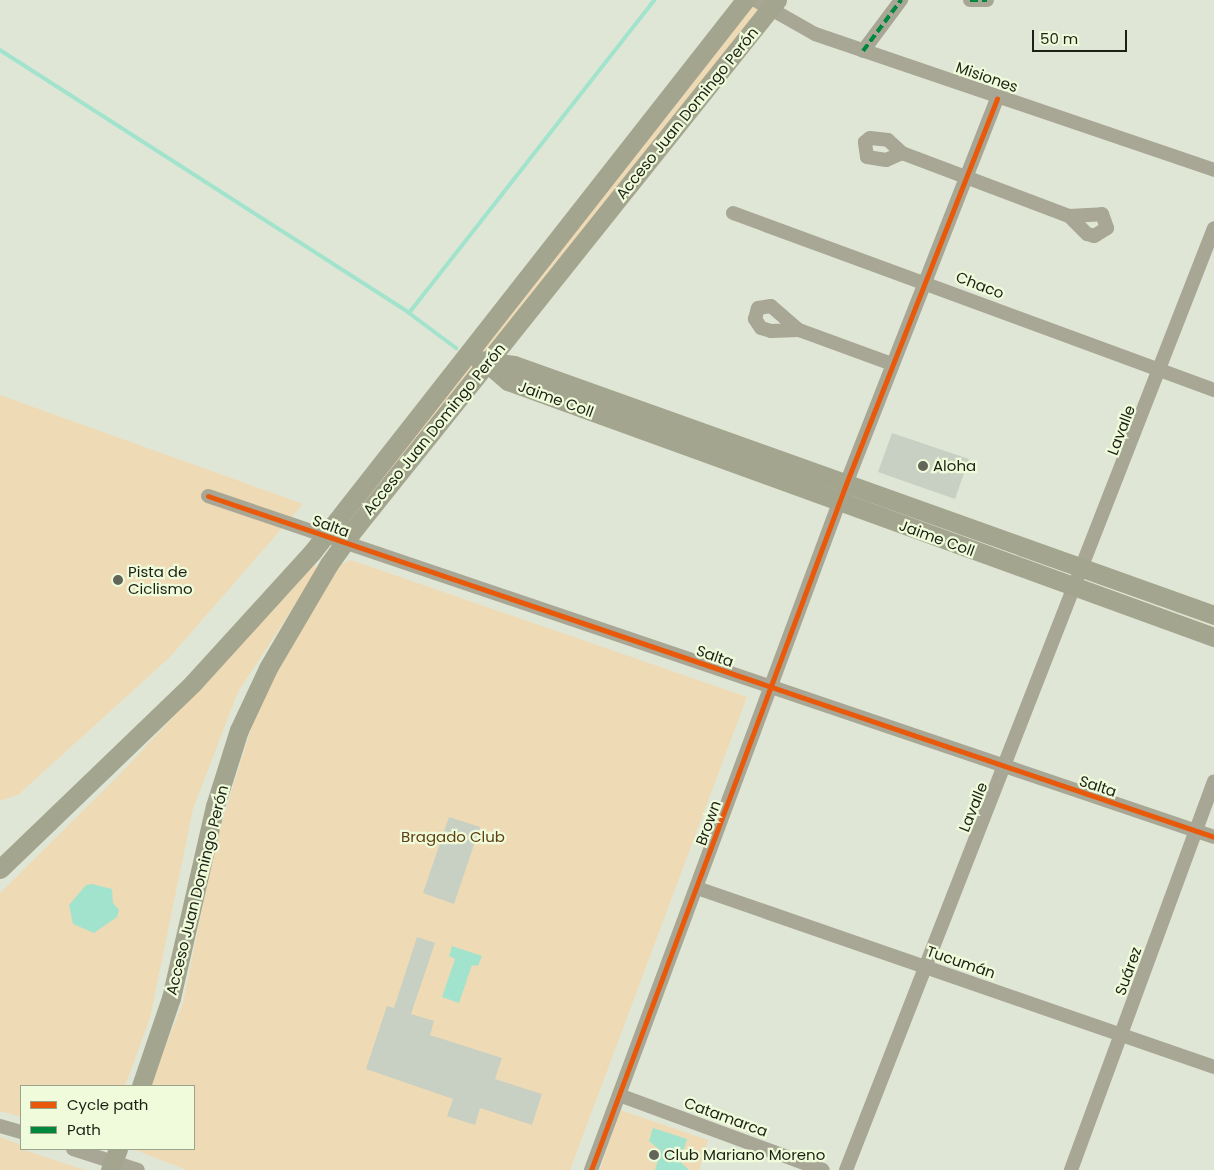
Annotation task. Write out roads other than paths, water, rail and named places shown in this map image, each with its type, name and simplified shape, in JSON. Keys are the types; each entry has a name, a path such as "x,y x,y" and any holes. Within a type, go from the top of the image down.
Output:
{"main road":[{"name":"Acceso Juan Domingo Perón","path":"0,869 193,683 323,536 467,356 745,0"},
{"name":"Acceso Juan Domingo Perón","path":"141,1085 171,998 205,841 239,730 268,668 343,544 487,363 767,3"},
{"path":"467,356 487,363"},
{"name":"Jaime Coll","path":"487,363 514,365 1214,615"},
{"name":"Jaime Coll","path":"487,363 508,381 1073,588 1214,637"}],"street":[{"path":"863,51 901,0"},
{"path":"970,0 987,0"},
{"name":"Misiones","path":"767,3 815,34 997,98 1214,170"},
{"name":"Brown","path":"591,1170 846,484 997,98"},
{"path":"902,153 965,179 1068,216"},
{"name":"Chaco","path":"733,213 924,281 1214,390"},
{"name":"Lavalle","path":"846,1170 924,966 1214,228"},
{"path":"799,330 892,364"},
{"name":"Salta","path":"208,496 343,544 1214,838"},
{"name":"Suárez","path":"1071,1170 1123,1034 1214,782"},
{"name":"Tucumán","path":"697,888 1214,1067"},
{"name":"Catamarca","path":"619,1096 823,1170"},
{"path":"0,1126 20,1132"},
{"path":"77,1150 114,1160 138,1170"}],"water":[{"path":"92,884 112,889 113,903 119,910 117,917 94,933 73,924 69,905 86,885"},
{"path":"452,946 482,956 478,966 472,965 459,1003 442,997 455,959 449,956"},
{"path":"653,1128 687,1139 680,1162 689,1170 655,1170 661,1151 649,1141"}],"waterway":[{"path":"409,313 654,0"},
{"path":"0,50 409,313 456,348"}],"place":[{"name":"Aloha","path":"923,466"},
{"name":"Pista de Ciclismo","path":"118,580"},
{"name":"Club Mariano Moreno","path":"654,1155"}],"park label":[{"name":"Bragado Club","path":"453,837"}]}
